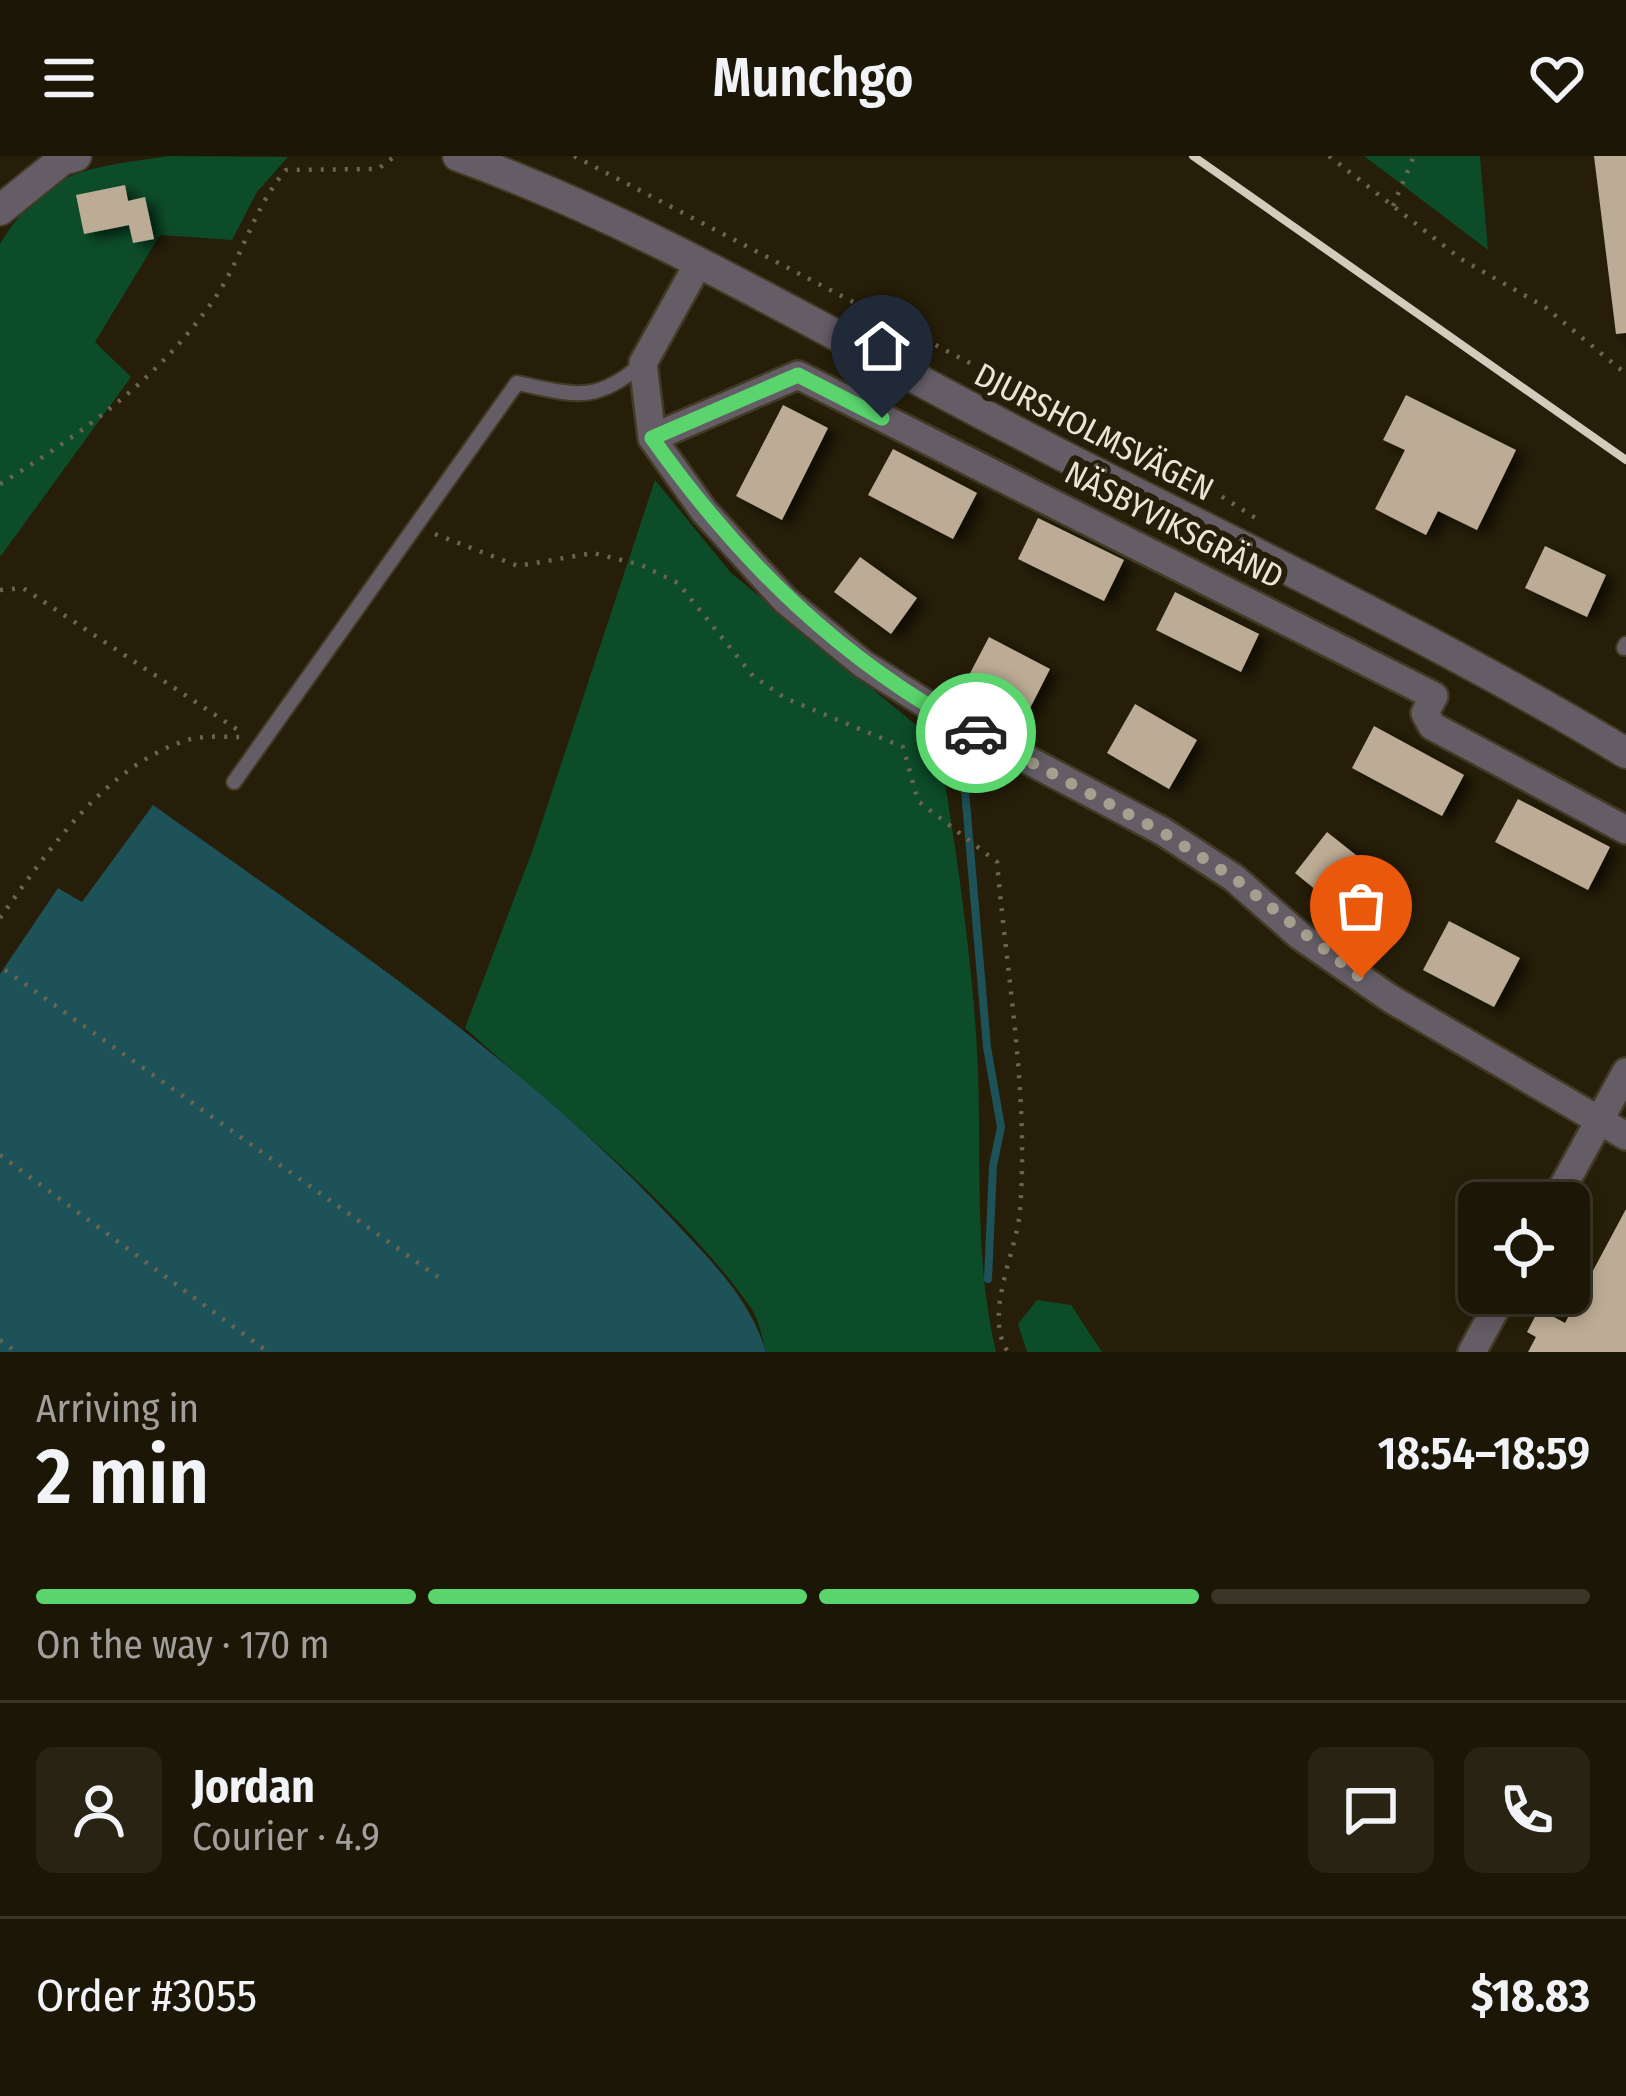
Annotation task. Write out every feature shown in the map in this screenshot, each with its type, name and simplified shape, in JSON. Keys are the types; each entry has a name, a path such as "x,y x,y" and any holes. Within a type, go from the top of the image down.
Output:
{"street":[{"path":"0,210 62,160 76,156"},
{"name":"DJURSHOLMSVÄGEN","path":"458,156 526,180 697,266 1454,656 1626,754"},
{"path":"697,266 643,363 652,438 704,511 785,600 863,664 945,716 1162,832 1234,878 1300,935 1391,999 1626,1136"},
{"name":"NÄSBYVIKSGRÄND","path":"652,438 798,375 1434,696"},
{"path":"1434,696 1425,713 1432,726 1626,830"},
{"path":"1566,1182 1626,1072"},
{"path":"1472,1352 1493,1314"}],"lane":[{"path":"234,782 517,383 583,394 612,390 643,363"},
{"path":"1434,696 1454,656"}],"path":[{"path":"0,484 132,394 181,341 218,295 267,193 286,170 378,169 394,156"},
{"path":"574,156 1207,487 1265,529"},
{"path":"1329,156 1461,259 1545,307 1626,374"},
{"path":"1393,206 1414,156"},
{"path":"416,526 518,566 593,553 627,559 678,583 753,676 785,698 903,747 918,801 997,862 1021,1142 1013,1262 996,1312 1009,1352"},
{"path":"0,590 23,588 249,737 191,739 130,765 66,832 0,918"},
{"path":"5,970 438,1277"},
{"path":"0,1155 268,1352"},
{"path":"0,1340 16,1352"}],"green space":[{"path":"169,156 288,157 257,192 232,240 160,235 95,342 131,377 0,557 0,244 35,200 71,176"},
{"path":"1364,156 1480,156 1488,250"},
{"path":"655,480 731,573 938,743 973,997 983,1273 996,1352 766,1352 751,1308 688,1231 465,1028 533,849"},
{"path":"1037,1300 1071,1305 1102,1352 1027,1352 1018,1324"}],"water":[{"path":"153,805 424,1000 553,1105 715,1266 740,1297 766,1352 0,1352 0,974 58,888 82,902"}],"building":[{"path":"1594,156 1626,156 1626,333 1616,334"},
{"path":"125,185 128,201 145,197 154,239 133,243 129,225 84,234 76,195"},
{"path":"1406,395 1516,450 1477,530 1438,511 1426,535 1375,509 1405,450 1383,440"},
{"path":"783,405 828,428 782,520 736,496"},
{"path":"893,449 977,493 953,539 868,495"},
{"path":"1038,518 1124,560 1104,601 1018,559"},
{"path":"1545,546 1606,575 1587,617 1525,588"},
{"path":"860,557 917,598 891,634 834,592"},
{"path":"1175,592 1259,634 1241,672 1156,630"},
{"path":"989,637 1050,669 1028,712 967,679"},
{"path":"1135,704 1197,740 1169,789 1107,753"},
{"path":"1374,726 1464,775 1442,816 1352,768"},
{"path":"1518,799 1610,847 1588,890 1495,842"},
{"path":"1327,832 1381,875 1348,916 1295,873"},
{"path":"1449,921 1520,958 1494,1007 1423,970"},
{"path":"1626,1209 1626,1352 1528,1352 1536,1337 1527,1332 1536,1314 1565,1323 1570,1314 1590,1314 1590,1276"}],"waterway":[{"path":"962,755 987,1047 1001,1127 993,1166 988,1279"}],"railway":[{"path":"1193,156 1626,460"}],"way so far":[{"path":"976,733 1162,832 1234,878 1300,935 1361,978"}],"route":[{"path":"882,418 798,375 652,438 704,511 785,600 863,664 976,733"}]}
